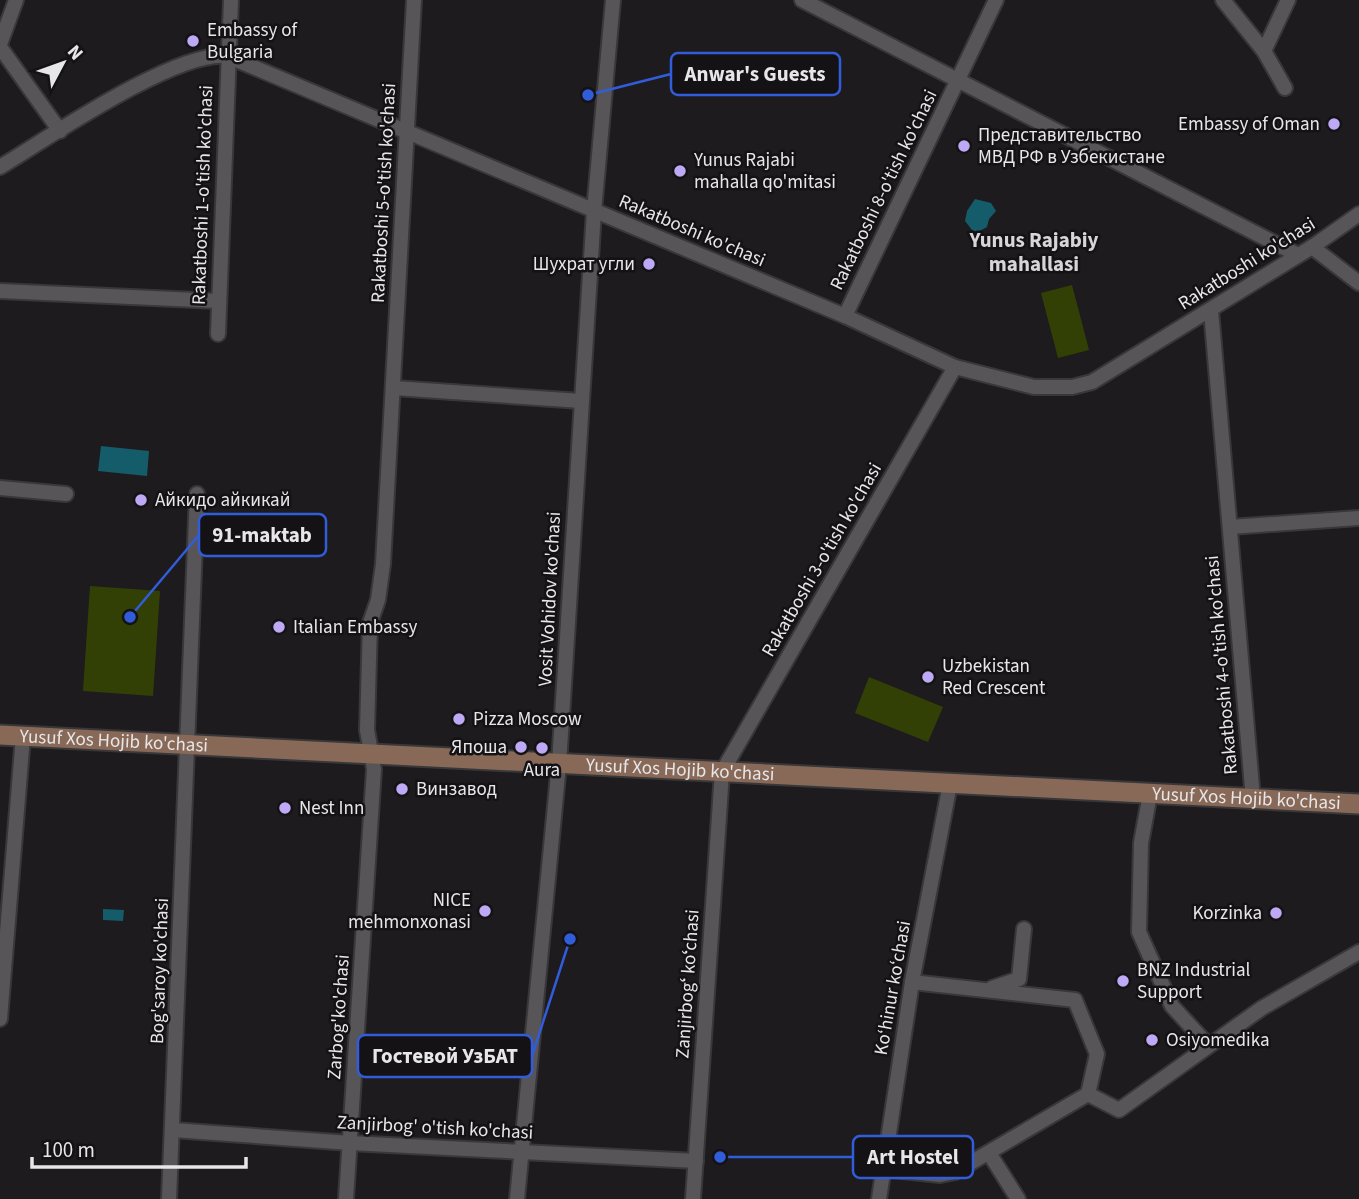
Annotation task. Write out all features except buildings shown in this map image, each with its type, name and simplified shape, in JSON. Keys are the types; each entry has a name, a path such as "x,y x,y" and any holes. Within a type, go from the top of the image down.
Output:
{"main road":[{"name":"Yusuf Xos Hojib ko'chasi","path":"0,735 1358,805"}],"street":[{"path":"16,0 0,45 60,131"},
{"name":"Rakatboshi 1-o'tish ko'chasi","path":"218,334 231,0"},
{"name":"Rakatboshi 5-o'tish ko'chasi","path":"371,754 368,730 370,623 378,600 383,564 414,0"},
{"name":"Vosit Vohidov ko'chasi","path":"517,1199 559,764 594,211 613,0"},
{"name":"Rakatboshi 8-o'tish ko'chasi","path":"802,0 1298,256"},
{"name":"Rakatboshi 8-o'tish ko'chasi","path":"845,316 996,0"},
{"path":"1223,0 1264,51 1285,88"},
{"path":"1264,51 1288,0"},
{"path":"0,167 138,86 185,63 214,55 227,56"},
{"name":"Rakatboshi ko'chasi","path":"227,56 406,134 845,316 955,367 1034,387 1082,386 1298,256 1359,214"},
{"path":"1312,247 1359,283"},
{"path":"0,290 218,302"},
{"name":"Rakatboshi 4-o'tish ko'chasi","path":"1211,310 1253,799"},
{"name":"Rakatboshi 3-o'tish ko'chasi","path":"722,772 955,367"},
{"path":"394,388 582,401"},
{"path":"0,488 66,494"},
{"name":"Bog'saroy ko'chasi","path":"169,1199 197,494"},
{"name":"Rakatboshi 4-o'tish ko'chasi","path":"1230,527 1359,518"},
{"path":"0,1019 23,736"},
{"name":"Zarbog'ko'chasi","path":"346,1199 374,769 371,754"},
{"name":"Zanjirbogʻ koʻchasi","path":"693,1199 722,772"},
{"name":"Ko‘hinur ko‘chasi","path":"879,1199 912,982 950,784"},
{"path":"1150,794 1141,842 1139,932 1172,1006 1207,1044"},
{"path":"987,990 1019,979 1024,929"},
{"path":"1088,1094 1119,1110 1207,1044 1359,952"},
{"path":"884,1169 940,1175 955,1172 1088,1094 1097,1054 1075,1000 912,982"},
{"name":"Zanjirbog' o'tish ko'chasi","path":"173,1130 350,1143 696,1161"},
{"path":"989,1153 1018,1199"}],"green space":[{"path":"1072,285 1089,350 1058,358 1041,293"},
{"path":"90,586 160,591 153,696 83,691"},
{"path":"869,677 943,707 928,742 855,713"}],"water":[{"path":"975,199 991,203 996,211 989,219 987,227 978,232 972,230 965,221 967,211"},
{"path":"101,446 149,451 147,476 98,471"},
{"path":"103,909 124,910 123,921 103,920"}],"place":[{"name":"Embassy of Bulgaria","path":"193,41"},
{"name":"Anwar's Guests","path":"588,95"},
{"name":"Embassy of Oman","path":"1334,124"},
{"name":"Представительство МВД РФ в Узбекистане","path":"964,146"},
{"name":"Yunus Rajabi mahalla qo'mitasi","path":"680,171"},
{"name":"Шухрат угли","path":"649,264"},
{"name":"Айкидо айкикай","path":"141,500"},
{"name":"91-maktab","path":"130,617"},
{"name":"Italian Embassy","path":"279,627"},
{"name":"Uzbekistan Red Crescent","path":"928,677"},
{"name":"Pizza Moscow","path":"459,719"},
{"name":"Япоша","path":"521,747"},
{"name":"Aura","path":"542,748"},
{"name":"Винзавод","path":"402,789"},
{"name":"Nest Inn","path":"285,808"},
{"name":"NICE mehmonxonasi","path":"485,911"},
{"name":"Korzinka","path":"1276,913"},
{"name":"Гостевой УзБАТ","path":"570,939"},
{"name":"BNZ Industrial Support","path":"1123,981"},
{"name":"Osiyomedika","path":"1152,1040"},
{"name":"Art Hostel","path":"720,1157"}],"district":[{"name":"Yunus Rajabiy mahallasi","path":"1034,252"}]}
